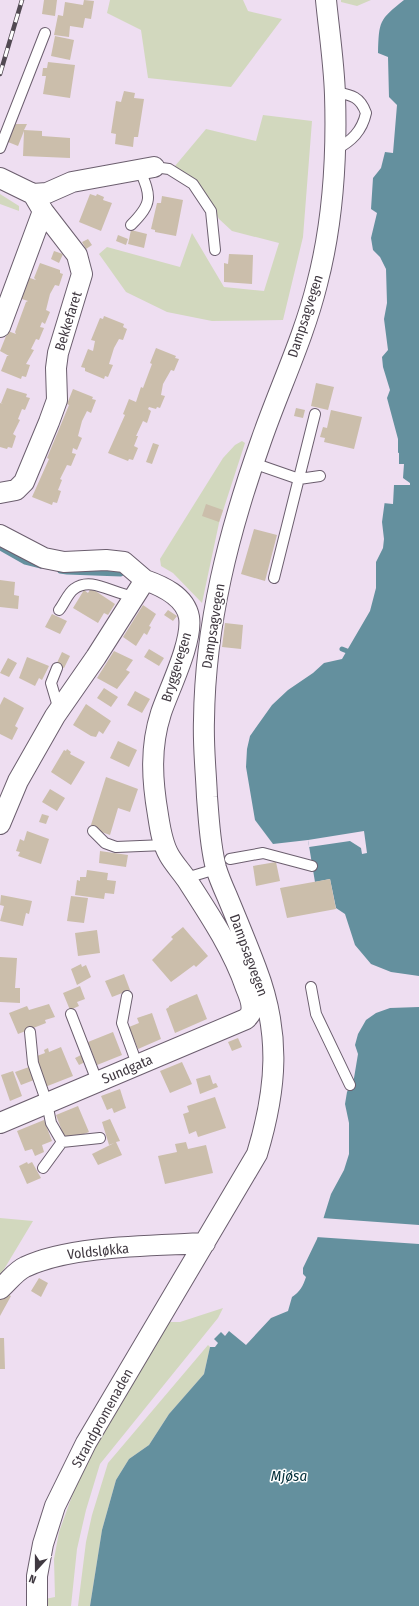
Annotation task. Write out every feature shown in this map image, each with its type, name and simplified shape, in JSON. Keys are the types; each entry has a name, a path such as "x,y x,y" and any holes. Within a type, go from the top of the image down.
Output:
{"street":[{"name":"Dampsagvegen","path":"206,1243 257,1154 267,1120 274,1075 274,1038 266,998 223,864 210,830 204,722 206,672 224,560 237,512 317,285 328,231 335,150 335,92 326,0"},
{"path":"0,327 38,202 47,193 72,182 147,169"},
{"name":"Bekkefaret","path":"0,178 38,202 77,255 82,274 58,353 56,368 57,400 49,422 24,482 16,490 0,493"},
{"name":"Bryggevegen","path":"0,535 44,558 64,562 106,560 124,562 140,588 162,586 173,593 184,605 189,617 184,652 161,713 152,758 156,803 165,845 176,868 186,878 217,928 239,968 251,1002 251,1012"},
{"path":"0,824 18,781 60,710 140,588"},
{"name":"Sundgata","path":"0,1123 246,1019 251,1012"},
{"name":"Voldsløkka","path":"0,1289 24,1267 61,1255 111,1249 206,1243"},
{"name":"Strandpromenaden","path":"37,1606 37,1576 43,1544 55,1506 86,1443 206,1243"}],"lane":[{"path":"0,148 45,33"},
{"path":"335,92 358,98 366,112 364,123 358,132 349,143 335,150"},
{"path":"131,225 145,211 149,191 147,169 169,169 193,184 211,212 215,250"},
{"path":"274,578 315,414"},
{"path":"253,463 299,479 320,476"},
{"path":"60,610 73,589 83,585 94,584 124,596 140,588"},
{"path":"57,668 51,683 60,710"},
{"path":"93,831 105,843 116,846 165,845"},
{"path":"186,878 223,864 264,853 312,866"},
{"path":"311,987 316,1014 350,1084"},
{"path":"127,996 122,1023 137,1064"},
{"path":"71,1014 97,1081"},
{"path":"30,1032 32,1063 46,1103 51,1123 62,1142"},
{"path":"43,1168 62,1142 100,1138"}],"green space":[{"path":"110,0 243,0 248,11 282,19 231,87 148,78 141,30 107,13"},
{"path":"341,0 371,0 357,6 341,2"},
{"path":"263,115 312,121 303,237 283,320 212,321 167,312 126,292 99,254 107,247 180,267 192,233 224,287 264,291 279,243 232,231 219,219 202,188 175,166 206,129 256,141"},
{"path":"0,194 19,206 19,211 0,204"},
{"path":"242,441 245,443 219,523 202,603 173,573 161,566 160,559 223,458 235,445"},
{"path":"0,1218 33,1221 0,1276"},
{"path":"223,1308 218,1318 100,1464 86,1510 77,1549 71,1606 46,1606 45,1599 55,1597 54,1559 59,1532 81,1471 169,1322 180,1322"},
{"path":"208,1345 210,1347 204,1374 169,1414 149,1445 129,1459 116,1480 102,1530 90,1606 78,1606 86,1542 92,1515 108,1463"}],"water":[{"path":"404,0 419,0 419,976 391,972 371,964 355,945 345,914 336,908 330,879 315,882 308,840 273,844 255,820 246,767 247,749 250,736 272,705 288,690 313,673 324,663 342,659 370,611 376,588 376,562 383,548 384,539 382,522 385,500 398,455 398,439 387,398 390,390 383,367 382,357 388,350 384,319 387,303 386,269 380,257 373,250 371,238 377,213 371,209 373,178 381,168 385,152 393,153 397,105 389,97 388,57 378,53 378,42 380,27 385,17"},
{"name":"Mjøsa","path":"419,1007 419,1606 90,1606 102,1530 116,1480 129,1459 149,1445 169,1414 204,1374 210,1347 215,1347 218,1343 214,1339 221,1332 225,1336 229,1331 246,1345 271,1318 288,1311 292,1297 299,1291 304,1283 306,1277 303,1274 303,1268 317,1239 331,1194 344,1170 349,1154 349,1123 345,1104 347,1092 354,1078 358,1054 355,1045 358,1034 366,1020 376,1013 390,1008"}],"pier":[{"path":"396,452 399,453 399,464 404,464 403,478 410,483 410,485 394,485 393,504 383,503 386,466"},
{"path":"364,831 367,853 362,854 361,848 350,841 309,847 308,840"},
{"path":"322,1218 419,1225 419,1244 316,1237"}],"building":[{"path":"44,0 57,0 55,16 42,14"},
{"path":"84,0 94,1 91,19 85,18 83,28 70,26 69,37 54,35 58,15 63,16 65,2 83,5"},
{"path":"55,36 74,40 70,60 51,56"},
{"path":"48,62 75,65 70,98 43,94 46,76 42,76 43,68 47,68"},
{"path":"124,91 135,93 134,98 144,99 138,137 134,137 133,147 115,144 116,134 111,133 116,101 121,102"},
{"path":"15,124 27,124 24,130 42,131 42,136 70,138 70,158 23,156 24,131 18,146 8,142"},
{"path":"90,194 96,196 97,194 104,197 103,200 112,203 101,231 79,222"},
{"path":"162,196 183,200 176,236 155,232 155,230 151,229 157,203 161,203"},
{"path":"131,230 147,234 144,248 128,244"},
{"path":"118,235 128,239 126,245 116,241"},
{"path":"88,239 92,245 86,249 82,242"},
{"path":"54,251 63,254 59,263 51,259"},
{"path":"229,254 253,255 252,284 224,282 224,263 228,264"},
{"path":"40,263 60,270 60,273 63,274 59,286 55,285 50,294 46,310 50,312 45,324 42,322 40,327 44,328 39,340 36,339 31,349 34,350 26,364 30,365 26,377 22,376 21,379 1,371 7,356 9,356 0,351 8,331 16,334 15,332 26,302 28,301 19,298 27,277 36,280 34,278"},
{"path":"104,316 124,324 123,327 127,329 123,340 119,339 114,348 109,364 113,365 108,377 105,376 104,379 85,371 85,368 81,367 88,349 93,351 95,341 91,340 100,318 103,319"},
{"path":"156,348 176,356 175,358 179,359 174,371 171,370 163,384 161,395 165,396 160,408 157,407 156,409 149,407 148,409 151,411 147,423 143,421 136,436 138,436 134,446 138,448 133,460 129,459 128,461 108,453 125,415 123,414 129,399 136,402 141,387 143,388"},
{"path":"316,383 334,387 328,410 311,406"},
{"path":"7,388 27,394 26,397 30,398 25,410 22,409 18,419 20,420 13,434 16,436 12,448 8,447 7,449 0,447 0,403 3,404 1,403"},
{"path":"73,389 93,397 92,399 96,400 91,413 87,411 82,421 78,436 82,438 77,450 73,448 72,453 76,454 71,466 67,465 60,479 62,480 58,490 61,491 57,503 53,502 52,505 32,497 49,459 47,458 69,405 67,404"},
{"path":"296,408 305,410 303,418 294,416"},
{"path":"331,410 362,417 354,449 324,442 325,438 320,437 323,427 327,428"},
{"path":"153,443 159,445 152,464 146,462"},
{"path":"206,504 223,510 219,522 202,516"},
{"path":"254,529 277,535 265,581 241,574"},
{"path":"0,580 15,582 14,595 19,596 18,609 0,607"},
{"path":"91,588 115,604 108,615 104,613 98,623 73,608 84,590 88,593"},
{"path":"143,605 156,614 149,626 151,627 147,635 144,633 136,646 123,637"},
{"path":"168,610 177,616 173,621 164,615"},
{"path":"52,614 67,621 60,634 45,627"},
{"path":"225,623 243,625 241,649 222,647"},
{"path":"149,649 164,658 159,666 144,657"},
{"path":"114,651 133,660 126,670 130,672 117,689 97,678"},
{"path":"62,652 70,656 64,668 56,665"},
{"path":"27,657 49,666 42,680 39,678 35,686 19,678"},
{"path":"8,658 17,663 9,677 0,673"},
{"path":"104,688 118,697 111,707 97,698"},
{"path":"135,691 150,699 142,713 127,705"},
{"path":"4,697 24,708 15,726 18,728 12,740 0,734 0,705"},
{"path":"86,704 111,721 103,734 99,731 96,737 91,736 73,725"},
{"path":"118,741 137,750 129,767 110,758"},
{"path":"67,749 71,752 70,754 85,762 71,785 51,772 64,750 66,751"},
{"path":"106,777 138,789 130,812 118,808 110,835 90,828"},
{"path":"50,789 65,798 57,811 42,802"},
{"path":"42,814 49,816 46,824 39,822"},
{"path":"27,831 49,839 41,864 18,856 20,852 16,851 20,839 24,841"},
{"path":"100,851 128,855 126,867 99,863"},
{"path":"276,862 280,881 256,886 253,866"},
{"path":"87,870 108,873 107,880 116,881 114,894 105,893 104,899 75,895 77,880 80,881 80,877 86,877"},
{"path":"330,879 336,909 287,918 280,888"},
{"path":"1,895 32,901 29,914 26,913 23,926 0,921 4,906 0,905"},
{"path":"71,896 88,898 84,923 67,921"},
{"path":"183,927 208,956 196,967 194,965 171,982 152,960 173,939 171,937"},
{"path":"97,930 100,953 78,956 75,933"},
{"path":"0,957 17,958 15,988 20,988 20,1003 0,1002"},
{"path":"81,964 82,967 86,965 91,977 77,985 71,969"},
{"path":"124,974 130,990 112,997 105,981"},
{"path":"80,986 85,999 77,1002 79,1006 70,1010 63,993"},
{"path":"197,994 207,1019 175,1033 166,1009 169,1006"},
{"path":"49,1004 55,1017 45,1020 46,1023 18,1034 9,1013 27,1006 29,1010"},
{"path":"152,1013 161,1039 138,1049 129,1027 139,1023 137,1018"},
{"path":"113,1032 122,1055 97,1065 88,1042"},
{"path":"238,1038 242,1047 232,1051 228,1042"},
{"path":"61,1047 73,1076 45,1087 36,1064 39,1063 37,1056 45,1053 44,1050 48,1048 49,1052"},
{"path":"81,1055 85,1062 79,1065 75,1058"},
{"path":"182,1062 192,1084 170,1093 160,1071"},
{"path":"29,1067 34,1080 21,1085 15,1072"},
{"path":"13,1071 22,1096 10,1101 1,1075"},
{"path":"210,1075 213,1084 216,1083 218,1087 200,1094 196,1079"},
{"path":"120,1089 126,1108 114,1113 112,1108 107,1110 101,1096"},
{"path":"215,1097 226,1128 198,1137 196,1131 189,1134 183,1114 189,1112 187,1106"},
{"path":"78,1106 89,1132 66,1141 60,1132 62,1131 56,1115"},
{"path":"110,1119 120,1141 116,1142 122,1155 98,1165 92,1154 114,1143 109,1145 102,1122"},
{"path":"44,1120 52,1141 42,1145 44,1152 35,1156 32,1149 25,1151 17,1131"},
{"path":"186,1142 188,1149 206,1145 213,1173 165,1184 158,1156 177,1152 175,1144"},
{"path":"27,1162 28,1164 32,1162 41,1178 27,1184 19,1166"},
{"path":"39,1278 48,1283 41,1297 31,1291"},
{"path":"2,1291 11,1296 0,1316 0,1294"},
{"path":"0,1338 4,1338 5,1369 0,1369"}],"waterway":[{"path":"0,548 25,562 41,566"},
{"path":"60,571 121,574"},
{"path":"342,649 347,651"}],"railway":[{"path":"0,74 22,0"}]}
